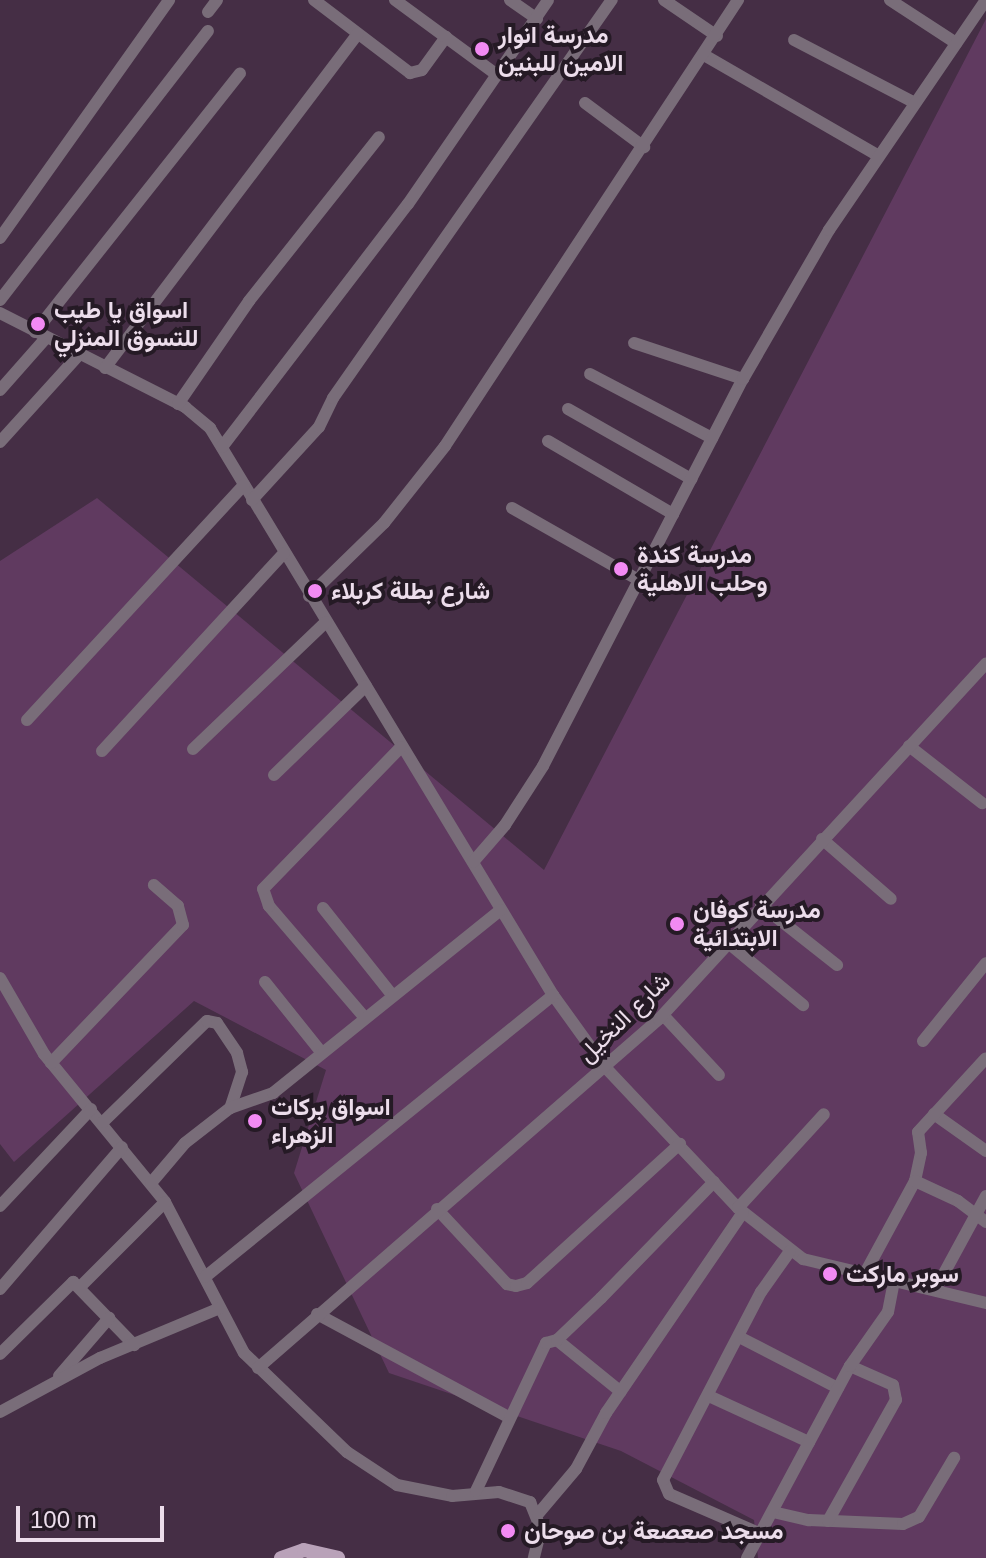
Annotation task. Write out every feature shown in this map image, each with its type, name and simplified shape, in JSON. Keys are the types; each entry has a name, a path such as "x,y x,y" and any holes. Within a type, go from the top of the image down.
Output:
{"main road":[{"path":"281,1558 304,1550 338,1558"}],"street":[{"path":"0,238 169,0"},
{"path":"208,12 217,0"},
{"path":"314,0 410,73 422,70 446,37"},
{"path":"395,0 497,75"},
{"path":"510,0 537,19"},
{"path":"222,447 408,204 548,0"},
{"path":"252,500 319,427 333,398 612,0"},
{"path":"664,0 717,36"},
{"path":"309,596 375,533 431,466 738,0"},
{"path":"890,0 956,43"},
{"path":"473,862 505,825 543,766 743,379 829,230 986,0"},
{"path":"0,300 208,31"},
{"path":"105,368 358,34"},
{"path":"794,40 915,103"},
{"path":"704,55 879,156"},
{"path":"0,390 240,73"},
{"path":"585,103 644,147"},
{"path":"178,404 249,301 379,137"},
{"path":"0,313 178,404 210,428 283,554 553,995 605,1067 740,1210 790,1251 864,1275 986,1303"},
{"path":"634,343 743,379"},
{"path":"0,442 79,355"},
{"path":"590,374 712,438"},
{"path":"568,409 691,479"},
{"path":"548,441 673,514"},
{"path":"27,720 244,485"},
{"path":"512,508 639,580"},
{"path":"102,751 283,554"},
{"path":"193,749 326,622"},
{"name":"شارع النخيل","path":"258,1368 663,1015 986,663"},
{"path":"274,775 366,686"},
{"path":"909,746 982,803"},
{"path":"365,1018 269,906 263,889 401,747"},
{"path":"822,839 891,899"},
{"path":"51,1063 183,925 178,906 154,885"},
{"path":"761,905 837,965"},
{"path":"323,908 393,996"},
{"path":"151,1183 185,1143 230,1108 273,1093 501,910"},
{"path":"727,942 803,1005"},
{"path":"923,1041 986,963"},
{"path":"0,978 51,1063 103,1122 165,1202 205,1277 218,1309 258,1368 347,1452 384,1478 418,1492 452,1496 476,1491 520,1496 538,1514 541,1529 534,1558"},
{"path":"265,982 321,1052"},
{"path":"205,1277 553,995"},
{"path":"663,1015 719,1075"},
{"path":"103,1122 207,1021 217,1023 237,1053 242,1072 230,1108"},
{"path":"864,1275 915,1181 921,1153 918,1132 984,1063"},
{"path":"0,1206 91,1109"},
{"path":"538,1514 576,1469 621,1392 740,1210 824,1114"},
{"path":"934,1114 986,1151"},
{"path":"437,1209 507,1284 516,1286 527,1283 680,1144"},
{"path":"0,1289 122,1147"},
{"path":"915,1181 958,1201 980,1219"},
{"path":"476,1491 508,1417 546,1343 557,1340 714,1182"},
{"path":"935,1290 980,1219 986,1196"},
{"path":"80,1287 165,1202"},
{"path":"761,1534 669,1494 663,1485 741,1338 761,1292 790,1251"},
{"path":"747,1558 850,1366 888,1312 894,1281"},
{"path":"0,1354 73,1282 134,1345"},
{"path":"0,1412 54,1382 218,1309"},
{"path":"317,1314 508,1417"},
{"path":"54,1382 109,1318"},
{"path":"741,1338 838,1388"},
{"path":"557,1340 621,1392"},
{"path":"828,1521 896,1400 893,1385 850,1366"},
{"path":"711,1397 809,1442"},
{"path":"773,1512 828,1521 903,1524 915,1519 954,1458"}],"shaded area":[{"path":"986,19 986,1558 758,1558 754,1520 621,1451 389,1373 294,1173 326,1070 194,1001 14,1162 0,1144 0,561 97,498 544,870"}],"place":[{"name":"مدرسة انوار الامين للبنين","path":"482,49"},
{"name":"اسواق يا طيب للتسوق المنزلي","path":"38,324"},
{"name":"مدرسة كندة وحلب الاهلية","path":"621,569"},
{"name":"شارع بطلة كربلاء","path":"315,591"},
{"name":"مدرسة كوفان الابتدائية","path":"677,924"},
{"name":"اسواق بركات الزهراء","path":"255,1121"},
{"name":"سوبر ماركت","path":"830,1274"},
{"name":"مسجد صعصعة بن صوحان","path":"508,1531"}]}
